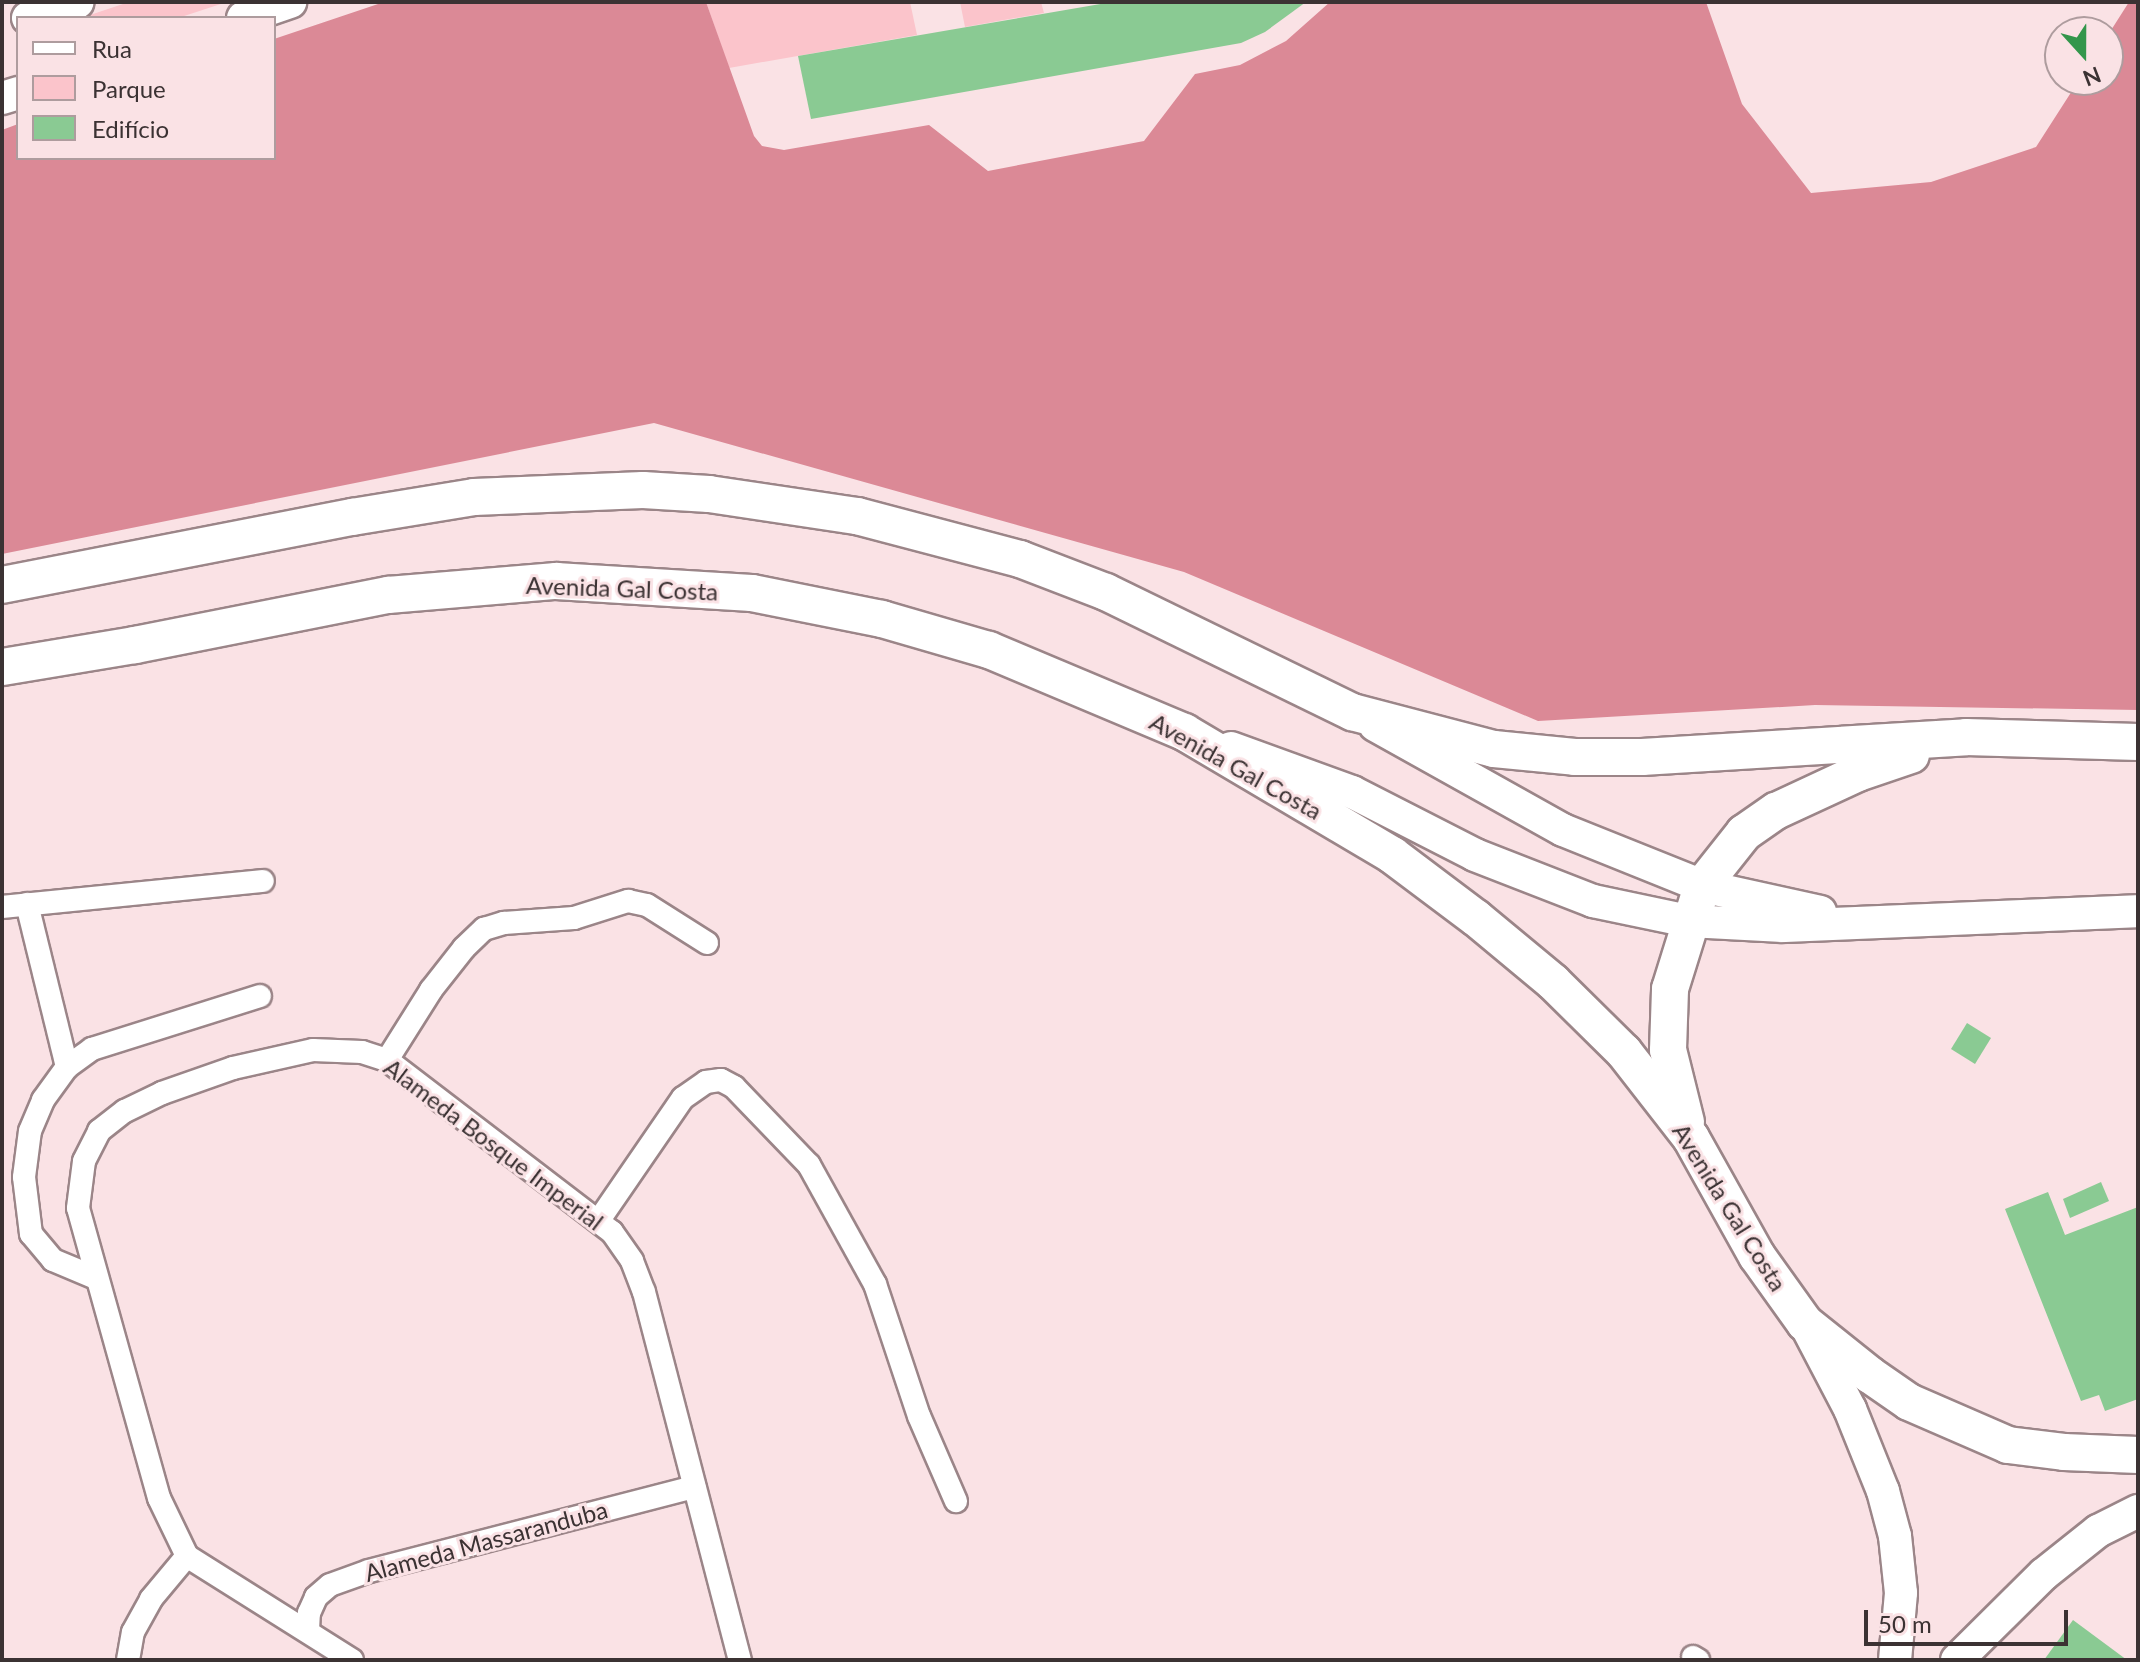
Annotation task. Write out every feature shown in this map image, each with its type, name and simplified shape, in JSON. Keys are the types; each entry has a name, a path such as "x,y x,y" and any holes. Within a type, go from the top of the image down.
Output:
{"main road":[{"path":"34,16 78,2"},
{"path":"249,16 290,2"},
{"path":"2,585 352,517 474,497 643,490 709,494 857,516 1020,559 1106,592 1352,712 1563,830 1702,886 1868,921"},
{"name":"Avenida Gal Costa","path":"2,667 135,645 388,595 556,581 752,593 882,619 989,650 1184,732 1392,855 1476,918 1553,982 1624,1052 1691,1138 1757,1256 1805,1323 1909,1402 2008,1445 2064,1452 2138,1455"},
{"path":"1352,712 1494,749 1575,757 1642,757 1966,737 2138,742"},
{"path":"1184,732 1352,792 1475,855 1593,901 1689,921 1783,926 2138,911"},
{"path":"1691,1138 1668,1050 1670,989 1702,886 1744,833 1776,811 1858,773 1966,737"},
{"path":"1805,1323 1850,1409 1883,1491 1895,1536 1901,1593 1895,1660"},
{"path":"1957,1660 2044,1574 2098,1531 2138,1511"}],"street":[{"path":"2,907 263,881"},
{"path":"387,1060 431,990 464,948 484,929 504,923 574,918 628,901 647,905 707,943"},
{"path":"27,904 67,1067"},
{"path":"96,1278 53,1260 31,1234 26,1213 24,1177 30,1131 43,1100 67,1067 92,1049 260,996"},
{"name":"Alameda Bosque Imperial","path":"187,1556 159,1498 96,1278 78,1208 84,1161 99,1131 125,1111 162,1093 233,1068 313,1050 362,1052 387,1060 599,1220 632,1261 644,1292 740,1660"},
{"path":"599,1220 683,1098 706,1082 721,1080 734,1087 809,1165 875,1284 919,1416 956,1501"},
{"name":"Alameda Massaranduba","path":"308,1630 309,1613 316,1597 330,1585 369,1571 694,1487"},
{"path":"128,1660 133,1632 151,1599 187,1556 352,1660"}],"green space":[{"path":"129,2 227,2 184,16 87,16"},
{"path":"706,2 910,2 917,35 729,68"},
{"path":"960,2 1041,2 1044,13 965,27"}],"shaded area":[{"path":"384,2 706,2 754,136 762,146 784,150 929,125 988,171 1144,141 1195,74 1240,65 1286,41 1330,2 1706,2 1742,104 1811,193 1931,182 2036,147 2069,96 2124,96 2124,16 2120,16 2129,2 2138,2 2138,710 1815,705 1538,721 1184,572 654,423 2,554 2,130 16,125 16,160 276,160 276,38"}],"building":[{"path":"1112,2 1306,2 1265,32 1241,43 811,119 798,56"},
{"path":"1967,1023 1991,1038 1975,1064 1951,1049"},
{"path":"2101,1182 2109,1201 2070,1218 2063,1199"},
{"path":"2048,1192 2065,1235 2138,1207 2138,1399 2105,1411 2099,1395 2081,1401 2005,1209"},
{"path":"2073,1620 2127,1660 2044,1660"}]}
